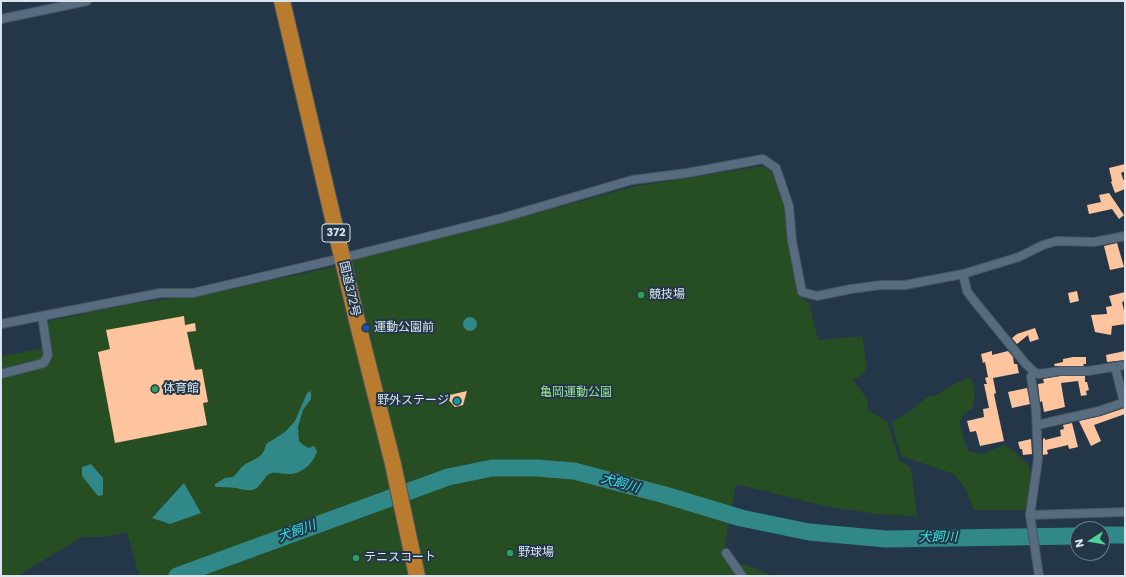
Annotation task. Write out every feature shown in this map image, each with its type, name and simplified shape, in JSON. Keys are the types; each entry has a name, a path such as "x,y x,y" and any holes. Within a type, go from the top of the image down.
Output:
{"highway":[{"name":"国道372号","path":"282,1 342,258 393,464 417,576"}],"street":[{"path":"1,19 87,1"},
{"path":"1,324 160,293 193,293 502,218 632,180 687,173 763,160 776,168 789,206 792,241 802,292 817,296 881,285 906,285 964,274 1019,257 1043,245 1057,241 1094,242 1125,236"},
{"path":"964,274 967,292 1034,372 1038,374 1060,371 1088,371 1125,365"},
{"path":"1,374 44,363 48,355 42,316"},
{"path":"1037,425 1100,411 1124,402 1115,367"},
{"path":"1034,372 1031,377 1036,410 1038,459 1031,519 1039,574"},
{"path":"1031,519 1125,512"},
{"path":"726,553 742,576"}],"green space":[{"name":"亀岡運動公園","path":"763,166 771,171 784,205 787,240 798,295 809,303 818,340 862,336 867,366 863,374 853,380 868,400 867,410 887,421 899,460 911,468 917,516 877,514 825,506 736,484 723,556 737,576 139,576 127,532 105,537 82,537 17,576 1,576 1,356 51,347 46,328 49,321 131,304 206,294 334,267 352,262 355,257 464,233 636,186"},
{"path":"970,377 974,393 972,409 964,414 959,422 968,451 981,454 1004,445 1016,453 1030,467 1029,510 974,510 965,488 954,474 901,456 892,422 906,414 928,397 935,396 954,384"},
{"path":"735,561 774,576 745,576"}],"shaded area":[{"path":"470,317 475,319 477,324 475,329 470,331 465,329 463,324 465,319"},
{"path":"311,391 311,399 303,410 298,427 299,441 309,448 314,446 317,451 310,464 298,473 269,474 258,487 252,490 231,487 215,487 215,484 225,478 233,477 244,465 258,458 263,453 266,444 285,432 295,421 307,393"},
{"path":"91,464 103,478 103,495 98,496 82,476 82,467"},
{"path":"184,483 201,513 170,524 152,518"}],"building":[{"path":"1125,164 1125,171 1121,173 1125,184 1125,189 1115,193 1111,182 1109,168"},
{"path":"1109,193 1124,215 1119,219 1112,209 1089,214 1087,205 1101,202 1099,195"},
{"path":"1117,243 1124,267 1110,270 1104,246"},
{"path":"1077,291 1079,301 1070,303 1068,293"},
{"path":"1125,292 1125,301 1122,302 1125,315 1125,324 1112,326 1111,335 1095,332 1091,315 1107,314 1106,307 1112,306 1109,296"},
{"name":"体育館","path":"184,316 185,325 195,323 196,331 187,332 195,370 202,369 208,402 203,403 207,425 115,443 98,352 110,349 106,330"},
{"path":"1035,328 1039,339 1030,342 1028,335 1017,344 1012,338 1017,334"},
{"path":"992,351 992,355 1008,351 1013,357 1014,364 1017,364 1019,373 993,378 996,393 994,394 1004,441 980,446 976,431 970,432 967,421 984,417 983,409 989,408 984,384 987,384 985,378 988,377 985,362 983,363 981,354"},
{"path":"1125,351 1125,360 1107,362 1106,355"},
{"path":"1086,357 1086,364 1083,364 1084,366 1055,366 1054,364 1063,362 1063,359"},
{"path":"1060,376 1085,376 1085,382 1087,382 1089,390 1086,391 1087,395 1081,396 1078,381 1061,383 1065,407 1044,412 1042,401 1040,402 1038,384 1044,383 1043,379"},
{"path":"1027,388 1030,404 1012,408 1008,392"},
{"name":"野外ステージ","path":"467,391 463,405 455,407 445,396"},
{"path":"1125,408 1125,414 1094,425 1101,441 1091,446 1079,421"},
{"path":"1072,423 1078,447 1069,449 1068,445 1047,450 1048,454 1043,455 1043,439 1045,438 1045,440 1061,436 1060,430 1064,429 1063,425"},
{"path":"1031,439 1032,454 1023,455 1022,449 1020,449 1018,442"}],"waterway":[{"name":"犬飼川","path":"177,576 448,477 492,468 536,468 574,471 665,495 741,518 809,532 886,539 1070,536"},
{"name":"犬飼川","path":"1110,535 1125,535"}],"place":[{"name":"競技場","path":"641,295"},
{"name":"運動公園前","path":"366,328"},
{"name":"体育館","path":"155,389"},
{"name":"野外ステージ","path":"457,401"},
{"name":"野球場","path":"510,553"},
{"name":"テニスコート","path":"356,558"}]}
